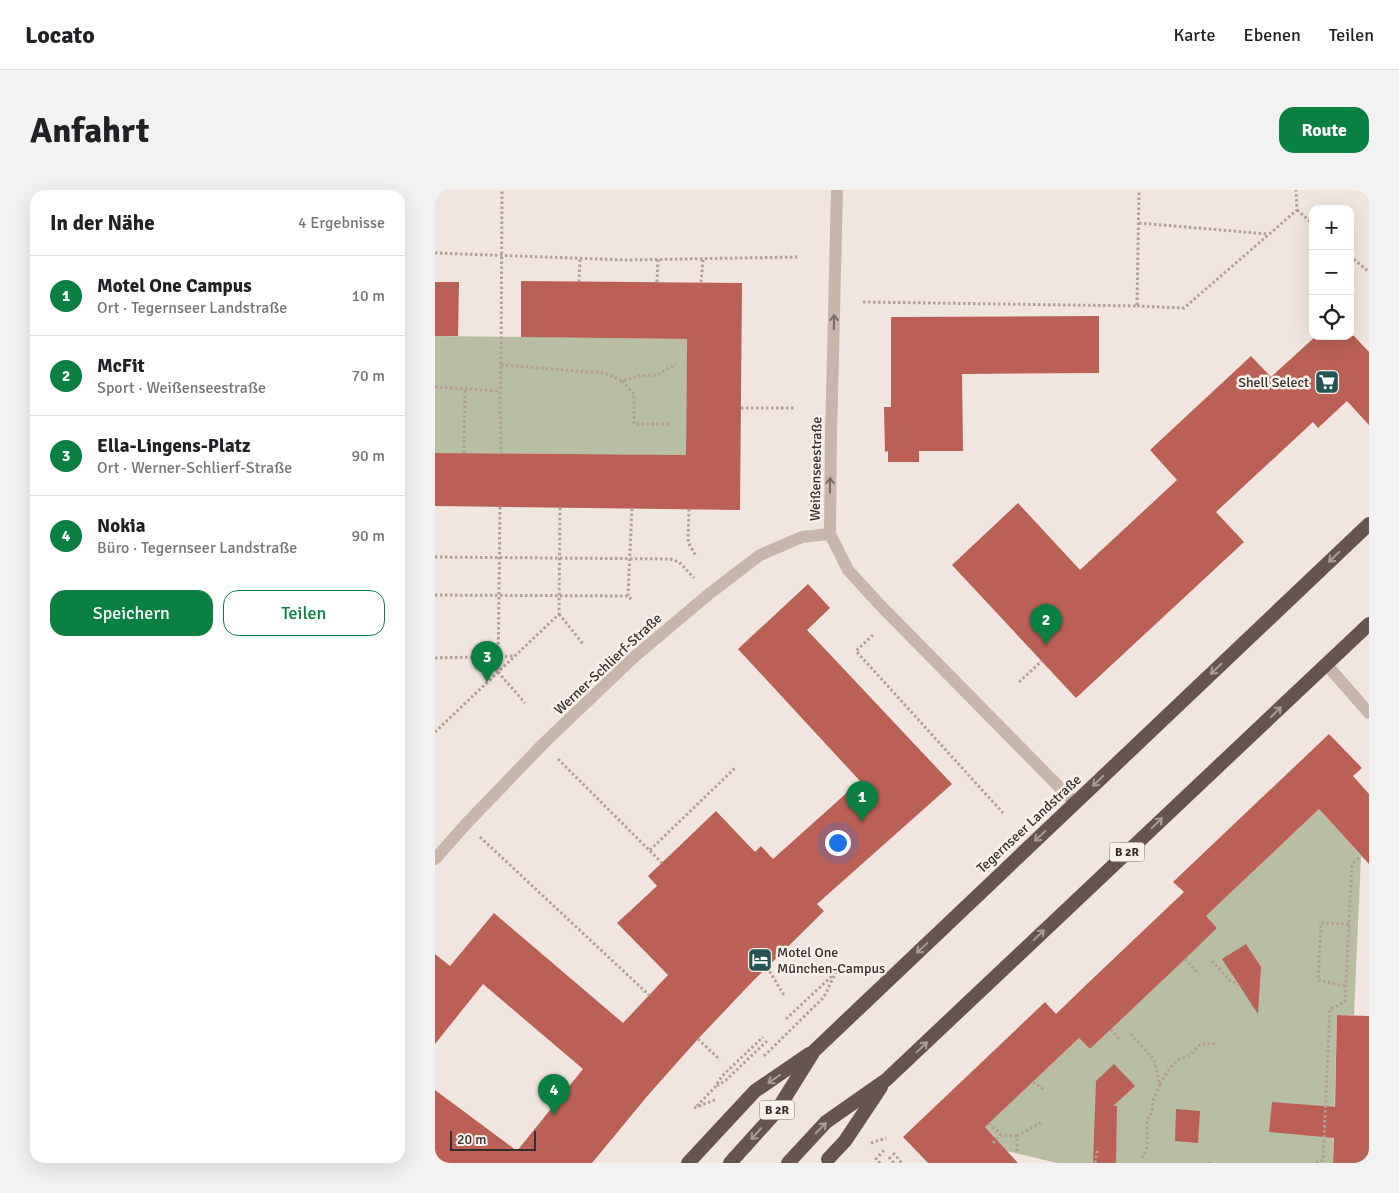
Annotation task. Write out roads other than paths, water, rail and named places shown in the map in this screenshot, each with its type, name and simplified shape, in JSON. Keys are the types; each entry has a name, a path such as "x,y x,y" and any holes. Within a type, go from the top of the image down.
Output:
{"highway":[{"name":"Tegernseer Landstraße","path":"730,1163 776,1112 814,1051 1369,524"},
{"name":"B 2R","path":"788,1163 826,1122 886,1080 1369,624"},
{"path":"688,1163 755,1092 814,1051"},
{"path":"830,1161 886,1080"}],"street":[{"name":"Weißenseestraße","path":"837,190 831,436 831,534 848,570 1075,803"},
{"name":"Werner-Schlierf-Straße","path":"435,859 543,744 633,658 709,594 760,555 802,537 831,534"},
{"path":"1326,664 1369,713"}],"place":[{"name":"Shell Select","path":"1327,382"},
{"name":"McFit","path":"1046,645"},
{"name":"Ella-Lingens-Platz","path":"487,682"},
{"name":"Motel One Campus","path":"862,822"},
{"name":"Motel One München-Campus","path":"760,960"},
{"name":"Nokia","path":"554,1115"}]}
